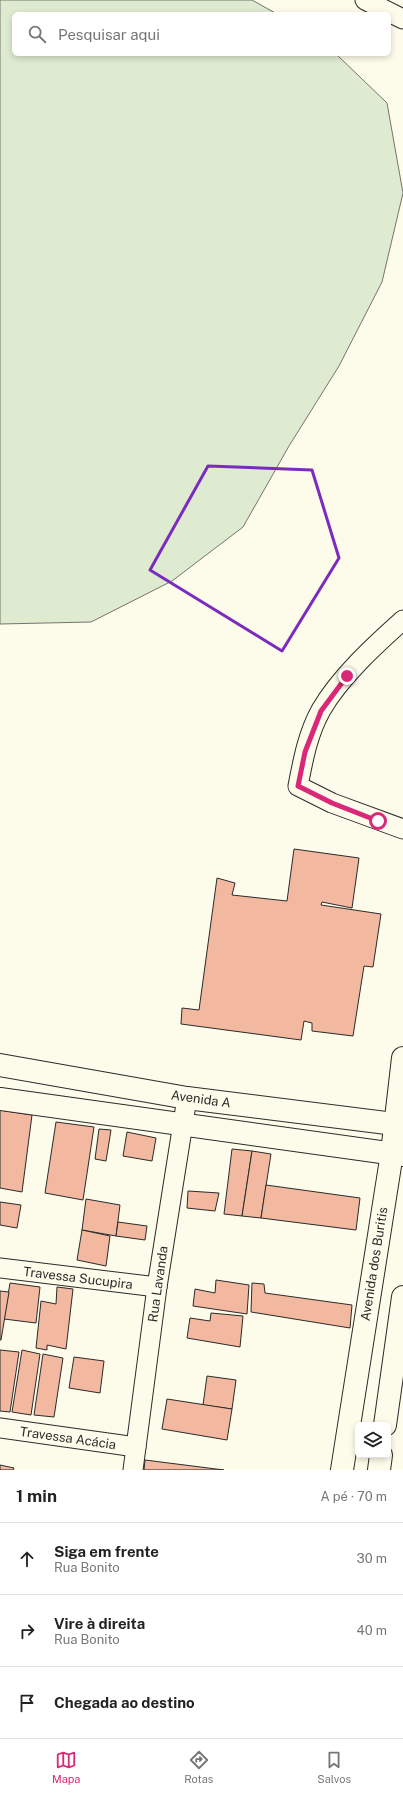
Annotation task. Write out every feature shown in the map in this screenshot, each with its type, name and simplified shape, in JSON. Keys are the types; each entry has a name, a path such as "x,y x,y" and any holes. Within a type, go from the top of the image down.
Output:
{"street":[{"path":"365,0 389,12"},
{"path":"391,13 403,19"},
{"path":"403,620 354,667 321,711 305,752 298,786 332,803 403,829"},
{"name":"Avenida dos Buritis","path":"342,1470 397,1154 403,1058"},
{"name":"Avenida A","path":"0,1066 187,1098 399,1125"},
{"name":"Avenida A","path":"0,1098 397,1154"},
{"name":"Rua Lavanda","path":"132,1470 157,1287 187,1098"},
{"name":"Travessa Sucupira","path":"0,1268 157,1287"},
{"path":"385,1422 403,1297"},
{"name":"Travessa Acácia","path":"0,1428 136,1447"},
{"path":"379,1470 381,1458"}],"highlighted area":[{"path":"208,466 312,470 339,558 282,651 150,570"}],"green space":[{"path":"0,0 252,0 273,12 12,12 12,56 338,56 387,103 403,193 382,282 339,366 289,446 243,527 172,581 91,622 0,624"}],"building":[{"path":"294,849 359,858 352,908 322,902 321,905 381,914 373,967 364,966 353,1036 312,1031 312,1023 304,1021 301,1040 181,1024 182,1008 199,1010 217,878 235,883 232,895 287,901"},
{"path":"0,1110 32,1115 22,1192 0,1188"},
{"path":"56,1122 94,1127 83,1200 45,1193"},
{"path":"99,1129 111,1130 106,1161 95,1159"},
{"path":"127,1132 156,1138 152,1161 123,1156"},
{"path":"232,1149 252,1151 242,1216 224,1214"},
{"path":"252,1151 271,1154 261,1218 242,1216"},
{"path":"266,1185 360,1198 356,1230 261,1218"},
{"path":"188,1191 219,1193 215,1211 187,1208"},
{"path":"86,1199 120,1205 116,1236 82,1230"},
{"path":"0,1202 21,1205 17,1228 0,1225"},
{"path":"118,1222 147,1226 145,1240 116,1236"},
{"path":"82,1230 110,1236 106,1266 77,1260"},
{"path":"216,1280 249,1285 247,1314 193,1306 195,1289 215,1293"},
{"path":"10,1283 40,1287 36,1323 4,1319"},
{"path":"252,1283 264,1284 265,1293 352,1305 350,1328 251,1312"},
{"path":"57,1287 73,1289 66,1349 47,1345 47,1350 36,1348 41,1301 56,1304"},
{"path":"0,1291 9,1292 1,1340 0,1340"},
{"path":"211,1313 243,1316 240,1347 187,1338 190,1318 210,1321"},
{"path":"0,1350 19,1352 10,1412 0,1411"},
{"path":"22,1350 40,1354 31,1415 12,1412"},
{"path":"43,1354 63,1358 54,1417 34,1415"},
{"path":"74,1357 104,1361 100,1393 69,1388"},
{"path":"207,1376 236,1380 232,1409 203,1405"},
{"path":"167,1399 232,1409 227,1440 162,1429"},
{"path":"145,1460 224,1470 144,1470"},
{"path":"0,1465 14,1468 13,1470 0,1470"}],"route":[{"path":"347,676 321,711 305,752 298,786 332,803 378,821"}]}
